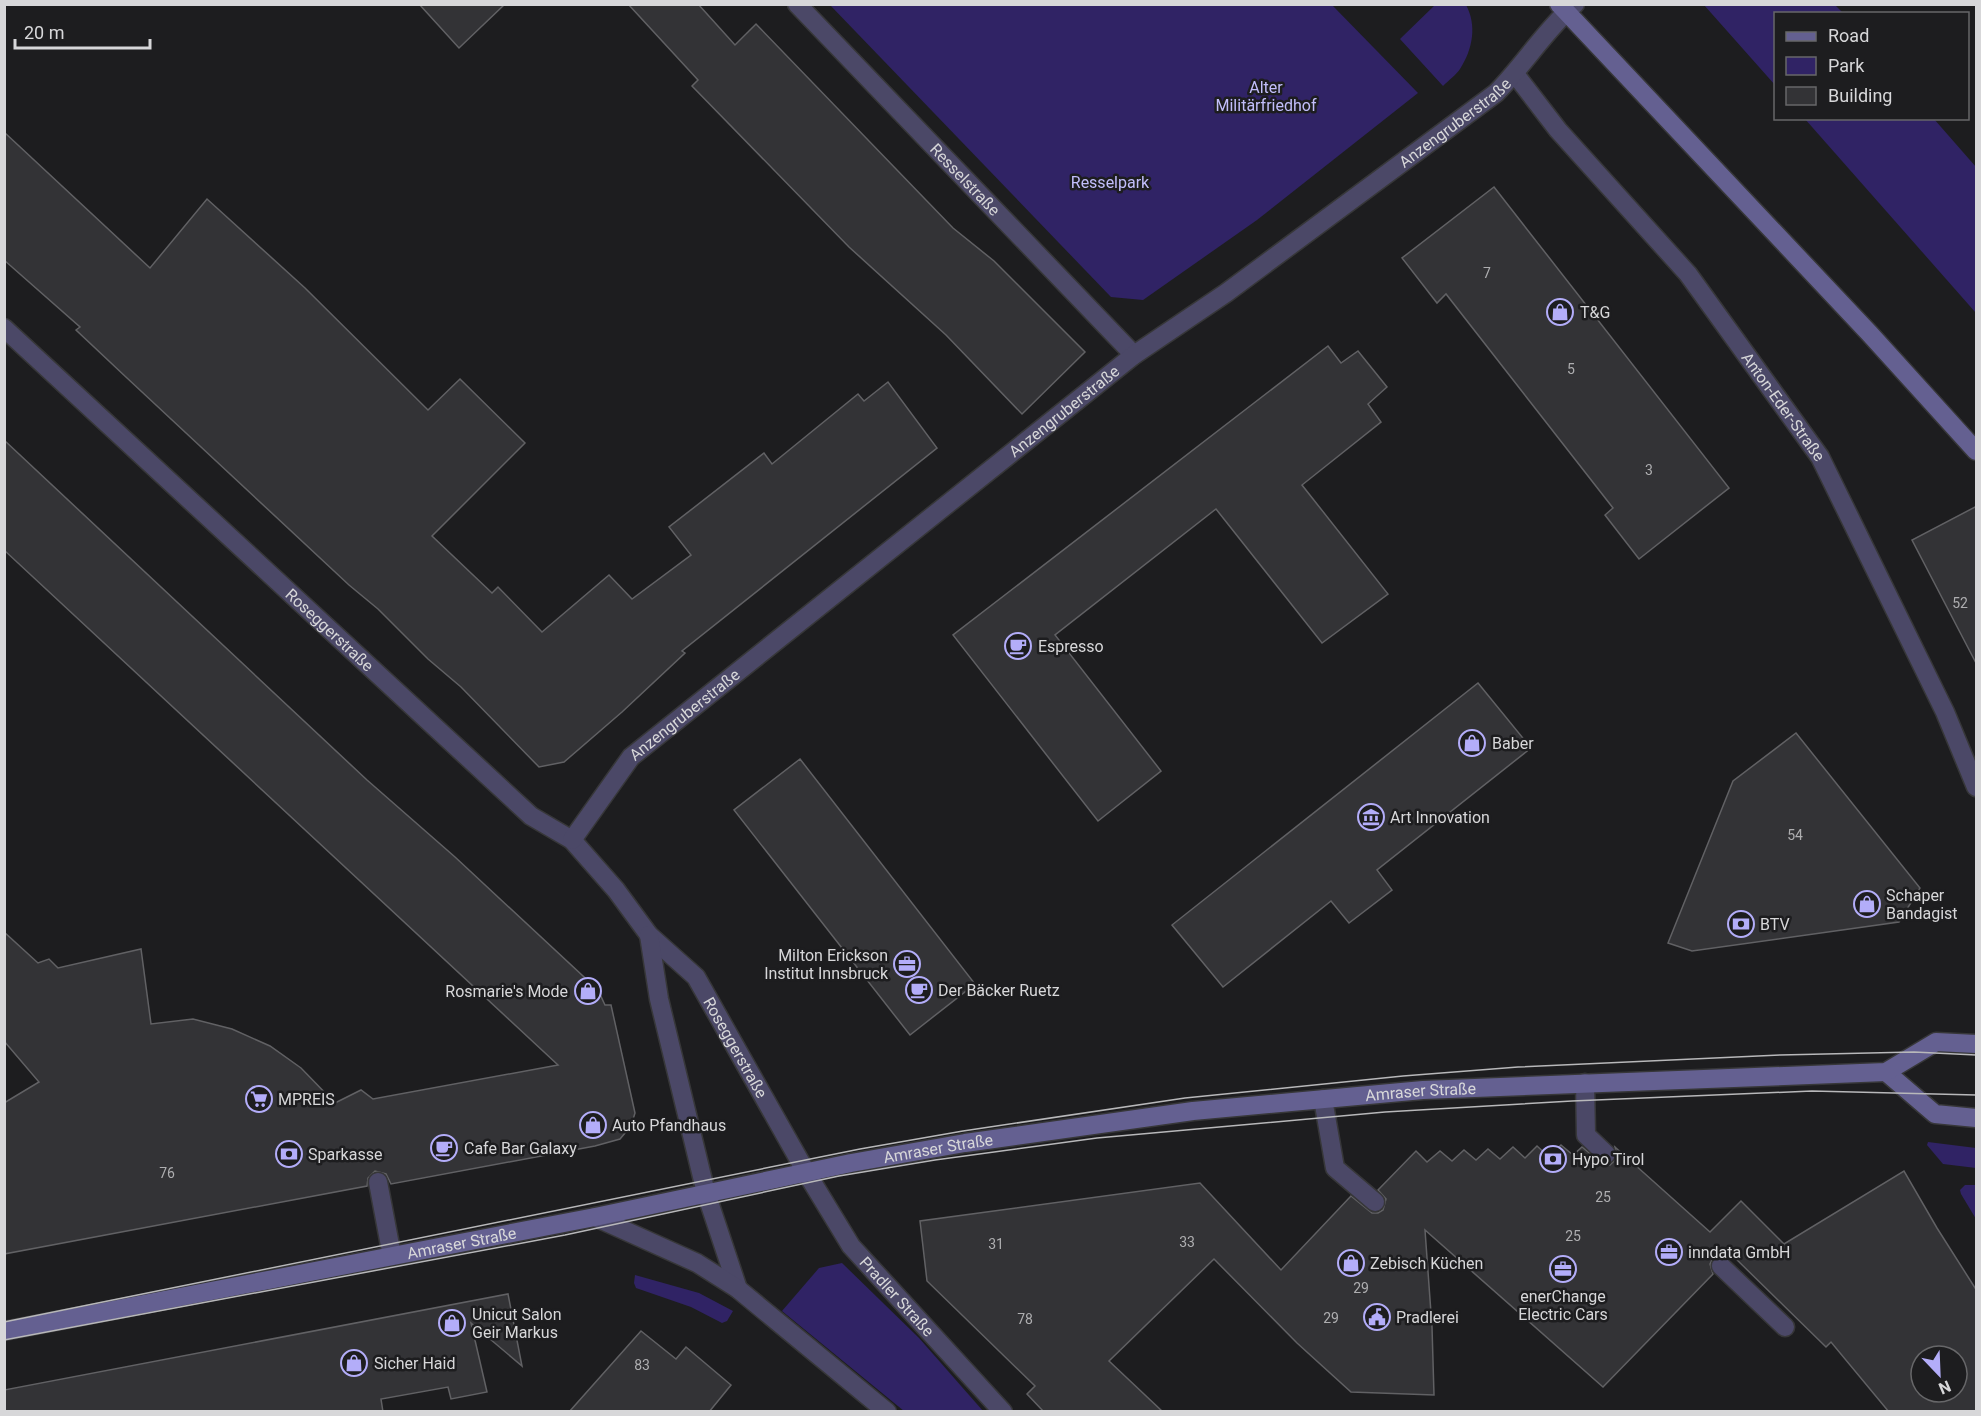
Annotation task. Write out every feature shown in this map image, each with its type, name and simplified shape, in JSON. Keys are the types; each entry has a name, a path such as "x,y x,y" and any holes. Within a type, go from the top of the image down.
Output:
{"street":[{"name":"Resselstraße","path":"796,4 1134,355"},
{"name":"Anzengruberstraße","path":"572,840 631,757 1134,355 1226,293 1496,93 1515,74 1567,7"},
{"path":"1567,7 1977,451"},
{"name":"Anton-Eder-Straße","path":"1515,74 1558,130 1688,274 1820,457 1946,712 1977,787"},
{"name":"Roseggerstraße","path":"4,328 531,816 572,840 616,890 649,936 696,977 806,1172"},
{"name":"Roseggerstraße","path":"649,936 659,999 705,1193"},
{"name":"Amraser Straße","path":"4,1331 595,1217 806,1172 976,1141 1193,1111 1423,1090 1886,1072 1936,1042 1977,1044"},
{"path":"1886,1072 1935,1114 1977,1118"},
{"path":"1585,1083 1586,1135 1606,1154"},
{"path":"1323,1099 1335,1168 1375,1202"},
{"name":"Pradler Straße","path":"806,1172 852,1246 1003,1412"},
{"path":"378,1182 392,1256"},
{"path":"705,1193 738,1289"},
{"path":"595,1217 697,1263 738,1289 887,1412"},
{"path":"1721,1266 1785,1327"}],"green space":[{"path":"830,5 1332,5 1418,93 1257,220 1143,300 1111,297"},
{"path":"1435,5 1466,5 1472,21 1471,45 1468,53 1458,71 1443,86 1400,39"},
{"path":"1704,5 1835,5 1842,12 1774,12 1774,84"},
{"path":"1806,120 1935,120 1976,167 1976,313"},
{"path":"1928,1142 1976,1148 1976,1168 1943,1164 1927,1145"},
{"path":"1965,1185 1976,1185 1976,1219 1961,1194 1960,1190"},
{"path":"842,1263 919,1338 983,1411 904,1411 782,1311 819,1268"},
{"path":"635,1275 699,1293 733,1311 727,1321 722,1323 691,1307 636,1288"}],"building":[{"path":"419,4 505,4 459,48"},
{"path":"628,4 698,4 735,45 756,24 953,228 994,261 1085,352 1022,414 946,335 849,247 692,86 698,80"},
{"path":"4,132 150,268 207,199 305,288 428,410 460,379 525,443 432,536 492,593 498,587 542,632 609,575 632,599 691,555 669,527 764,453 772,464 858,394 864,401 888,382 937,448 682,651 685,653 564,762 539,767 461,687 428,659 378,609 349,585 76,330 80,327 4,260"},
{"path":"1494,187 1729,488 1639,559 1605,515 1613,508 1446,294 1437,303 1402,258"},
{"path":"1328,346 1341,363 1358,351 1387,387 1368,404 1381,422 1302,485 1388,594 1322,643 1216,509 1055,635 1161,771 1098,821 953,635"},
{"path":"4,440 367,780 455,857 598,990 605,1005 611,1005 635,1113 631,1126 620,1139 595,1146 391,1184 386,1174 375,1171 368,1178 367,1186 4,1254 4,1103 39,1082 4,1041 4,932 38,963 49,959 58,968 141,949 151,1024 193,1019 232,1029 270,1046 301,1068 335,1103 361,1090 373,1099 558,1065 4,550"},
{"path":"1977,506 1977,665 1912,540"},
{"path":"1478,683 1531,748 1377,870 1392,890 1349,923 1331,901 1223,987 1172,925"},
{"path":"1796,733 1920,888 1899,922 1692,951 1668,943 1733,781"},
{"path":"800,759 975,984 910,1035 734,810"},
{"path":"1561,1145 1573,1155 1582,1147 1604,1165 1610,1165 1614,1161 1617,1156 1615,1147 1710,1232 1741,1201 1784,1244 1904,1171 1977,1291 1977,1412 1889,1412 1831,1342 1826,1347 1732,1255 1729,1258 1723,1255 1713,1258 1710,1264 1713,1274 1603,1387 1425,1230 1434,1395 1351,1392 1297,1343 1214,1259 1109,1361 1163,1412 1044,1412 1027,1394 1035,1386 927,1281 920,1221 1200,1183 1281,1270 1351,1196 1372,1213 1383,1210 1386,1199 1378,1190 1416,1151 1427,1162 1440,1151 1452,1161 1464,1150 1476,1160 1488,1149 1500,1159 1513,1147 1525,1158 1537,1146 1549,1157"},
{"path":"508,1294 522,1366 471,1323 487,1392 451,1399 448,1387 381,1399 383,1412 4,1412 4,1390"},
{"path":"641,1331 676,1359 686,1347 731,1385 709,1412 569,1412"}],"tram line":[{"path":"4,1322 860,1149 963,1131 1185,1098 1518,1067 1780,1055 1914,1052 1976,1055"},
{"path":"4,1340 565,1235 839,1176 935,1160 1097,1138 1385,1112 1572,1101 1812,1091 1976,1095"}],"place":[{"name":"T&G","path":"1560,312"},
{"name":"Espresso","path":"1018,646"},
{"name":"Baber","path":"1472,743"},
{"name":"Art Innovation","path":"1371,817"},
{"name":"Schaper Bandagist","path":"1867,904"},
{"name":"BTV","path":"1741,924"},
{"name":"Milton Erickson Institut Innsbruck","path":"907,964"},
{"name":"Der Bäcker Ruetz","path":"919,990"},
{"name":"Rosmarie's Mode","path":"588,991"},
{"name":"MPREIS","path":"259,1099"},
{"name":"Auto Pfandhaus","path":"593,1125"},
{"name":"Cafe Bar Galaxy","path":"444,1148"},
{"name":"Sparkasse","path":"289,1154"},
{"name":"Hypo Tirol","path":"1553,1159"},
{"name":"inndata GmbH","path":"1669,1252"},
{"name":"Zebisch Küchen","path":"1351,1263"},
{"name":"enerChange Electric Cars","path":"1563,1269"},
{"name":"Pradlerei","path":"1377,1317"},
{"name":"Unicut Salon Geir Markus","path":"452,1323"},
{"name":"Sicher Haid","path":"354,1363"}],"park label":[{"name":"Alter Militärfriedhof","path":"1266,96"},
{"name":"Resselpark","path":"1110,182"}]}
